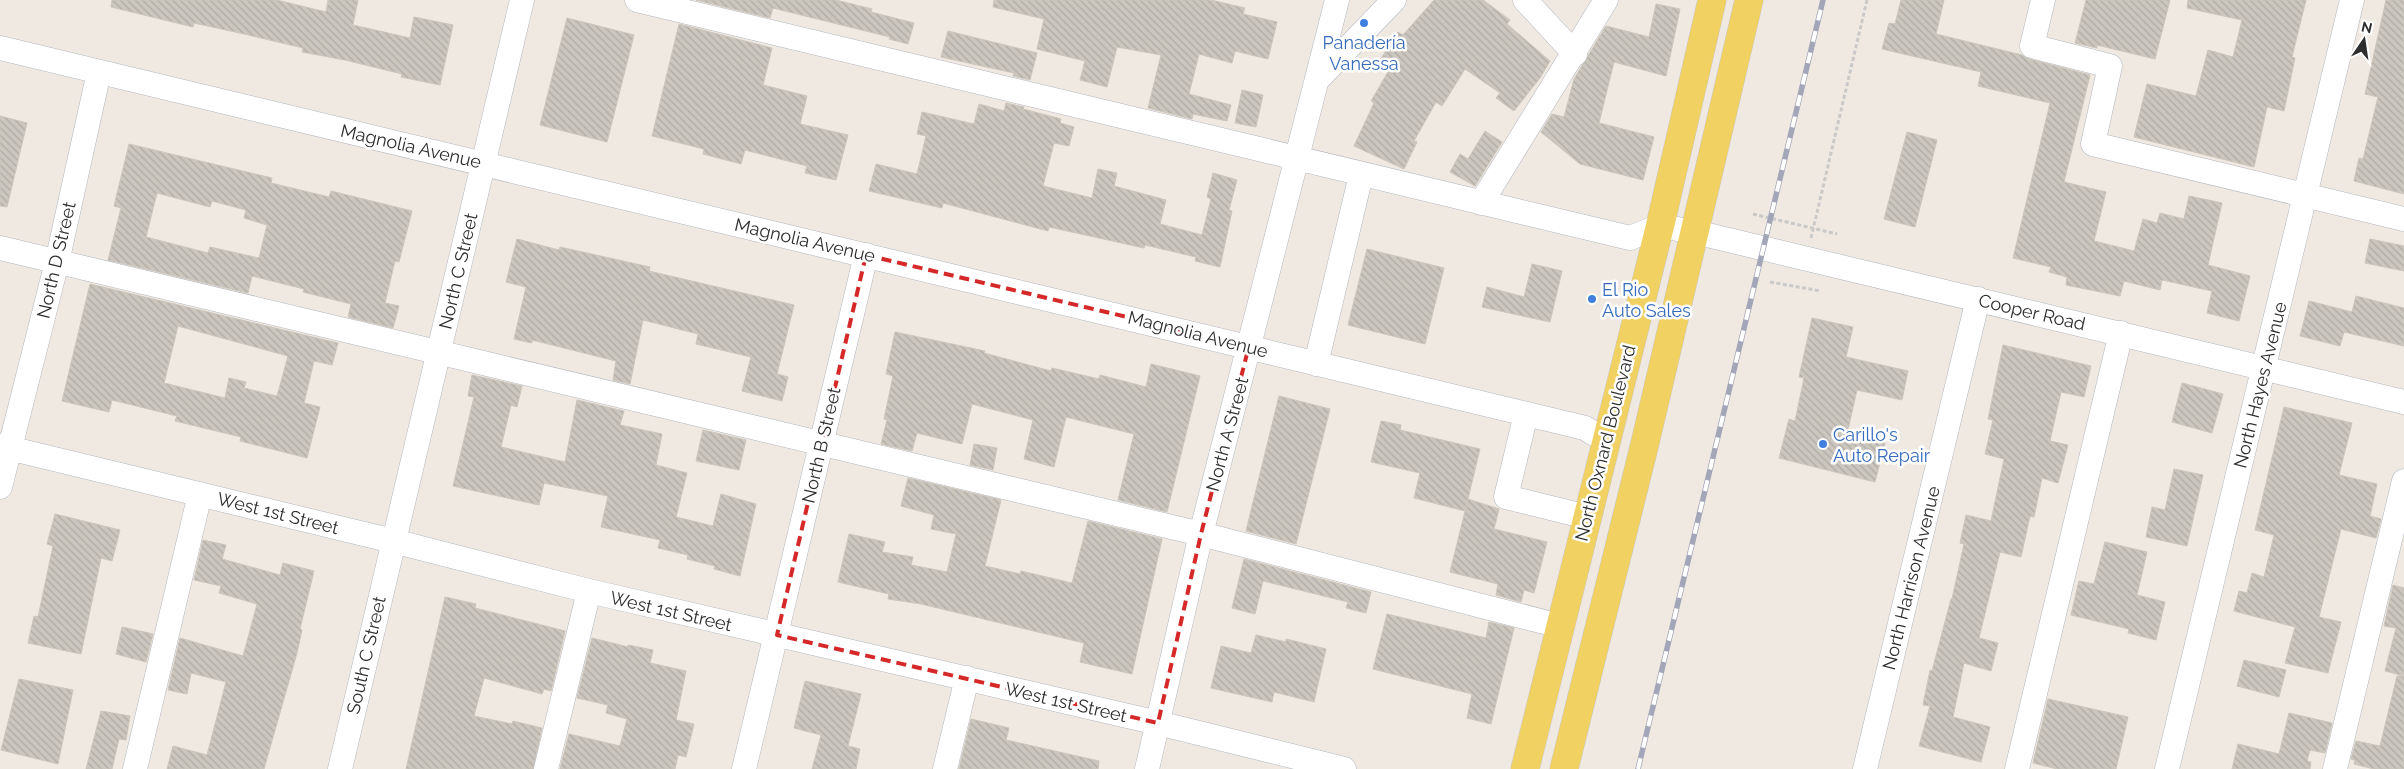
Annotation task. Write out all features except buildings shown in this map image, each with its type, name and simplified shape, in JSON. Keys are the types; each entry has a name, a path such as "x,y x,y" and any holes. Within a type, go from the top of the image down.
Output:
{"main road":[{"name":"North Oxnard Boulevard","path":"1526,769 1660,226 1712,0"},
{"path":"1564,769 1696,232 1749,0"},
{"path":"1606,441 1638,469"}],"street":[{"name":"North C Street","path":"393,541 440,352 522,0"},
{"path":"637,0 1296,160 1630,238 1660,226"},
{"name":"North A Street","path":"1147,769 1200,534 1337,0"},
{"path":"1317,80 1394,0"},
{"path":"1525,0 1575,54"},
{"path":"1481,203 1575,54 1606,0"},
{"path":"2043,0 2032,46 2110,66 2093,144 2404,219"},
{"name":"North Hayes Avenue","path":"2168,769 2352,0"},
{"name":"Magnolia Avenue","path":"0,48 1585,428 1606,441"},
{"name":"North D Street","path":"0,487 5,447 57,262 99,72"},
{"path":"1316,364 1361,175"},
{"name":"Cooper Road","path":"1660,226 1696,232 1806,258 2404,402"},
{"path":"0,248 822,442 1200,534 1560,626"},
{"name":"North B Street","path":"744,769 866,255"},
{"name":"North Harrison Avenue","path":"1865,769 1978,300"},
{"path":"2017,769 2121,333"},
{"path":"1526,414 1506,497 1587,517"},
{"name":"West 1st Street","path":"5,447 393,541 589,591 1158,723 1344,769"},
{"path":"2335,769 2404,481"},
{"path":"136,769 200,494"},
{"name":"South C Street","path":"340,769 393,541"},
{"path":"546,769 589,591"},
{"path":"945,769 967,678"}],"path":[{"path":"1806,258 1867,0"},
{"path":"1753,214 1837,234"},
{"path":"1770,282 1821,291"}],"highlighted area":[{"path":"866,255 1249,346 1201,534 1158,723 777,635"}],"railway":[{"path":"1638,769 1823,0"}],"place":[{"name":"Panadería Vanessa","path":"1364,23"},
{"name":"El Rio Auto Sales","path":"1592,299"},
{"name":"Carillo's Auto Repair","path":"1823,444"}]}
